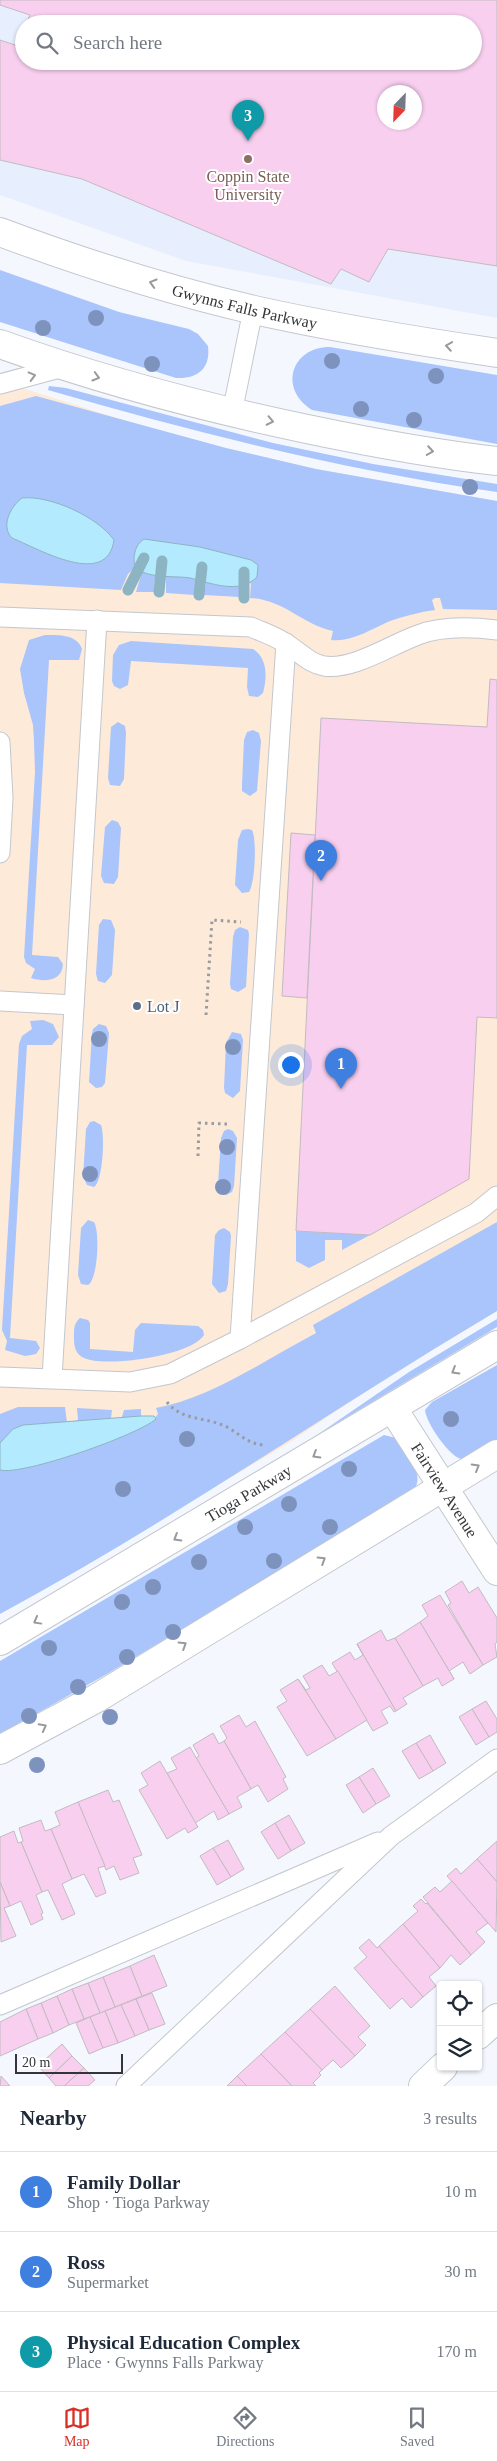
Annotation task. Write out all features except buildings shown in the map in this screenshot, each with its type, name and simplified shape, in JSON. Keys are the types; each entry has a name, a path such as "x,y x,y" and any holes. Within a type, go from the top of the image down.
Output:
{"street":[{"name":"Gwynns Falls Parkway","path":"0,232 92,265 253,310 378,335 497,353"},
{"path":"0,344 63,367 232,413 352,438 497,461"},
{"name":"Tioga Parkway","path":"0,1641 497,1346"},
{"name":"Fairview Avenue","path":"393,1409 444,1485 497,1571"},
{"path":"0,1750 97,1698 497,1454"},
{"path":"482,2031 497,2018"},
{"path":"423,2086 439,2071"}],"lane":[{"path":"232,413 253,310"},
{"path":"0,384 63,367"},
{"path":"0,618 251,627 286,643 314,663 332,666 368,656 419,634 450,629 480,628 497,630"},
{"path":"52,1378 97,620"},
{"path":"240,1340 286,643"},
{"path":"0,742 3,798 0,854"},
{"path":"0,1001 74,1005"},
{"path":"0,1377 130,1382 170,1374 240,1340 476,1213 497,1196"},
{"path":"126,2086 391,1836 497,1759"},
{"path":"0,2005 391,1836"}],"path":[{"path":"206,1015 212,920 267,923"},
{"path":"166,1401 175,1411 226,1427 248,1442 271,1445"}],"shaded area":[{"name":"Coppin State University","path":"0,0 497,0 497,318 186,261 0,195"},
{"path":"0,270 119,312 189,329 198,334 208,346 205,366 201,371 190,377 176,378 0,322"},
{"path":"330,347 497,375 497,444 312,410 301,401 295,391 292,381 294,371 298,361 306,354 317,349"},
{"path":"0,381 136,424 226,448 316,469 497,501 497,1311 392,1374 289,1443 0,1614"},
{"path":"49,386 66,388 273,443 373,464 497,484 497,492 383,473 271,449 104,406 48,390"},
{"path":"36,396 226,448 316,469 497,501 497,610 443,609 440,598 435,598 432,600 435,610 395,619 354,637 331,640 333,631 311,623 273,603 250,598 251,583 239,586 240,597 204,595 206,583 196,580 194,595 166,593 166,575 157,575 154,592 136,592 142,572 135,567 128,574 121,590 0,583 0,406"},
{"path":"22,498 46,500 59,504 97,523 114,540 109,554 99,562 86,564 70,562 12,538 7,528 8,516"},
{"path":"144,539 200,547 251,560 258,565 257,577 250,582 233,587 216,585 190,578 147,574 135,565 134,558 137,547"},
{"path":"45,635 61,635 72,638 80,644 82,649 79,660 49,660 32,955 58,957 63,964 62,970 56,977 41,980 31,978 35,969 26,963 24,957 35,772 33,725 24,693 20,669 29,640"},
{"path":"131,641 253,649 264,663 266,675 263,693 258,697 249,696 247,687 248,668 131,661 128,685 120,689 114,686 112,681 113,655 119,645"},
{"path":"118,722 125,726 126,733 124,779 120,786 110,785 108,778 111,727"},
{"path":"253,730 259,733 261,741 257,791 250,796 242,791 244,740 247,732"},
{"path":"112,820 118,822 121,828 118,877 114,884 104,883 101,876 105,827"},
{"path":"242,830 252,830 254,835 254,871 249,892 242,893 235,885 238,840"},
{"path":"103,919 111,920 115,930 112,975 105,983 98,981 96,974 99,925"},
{"path":"240,927 248,930 249,934 246,987 238,992 231,989 230,984 233,937 235,930"},
{"path":"43,1020 53,1024 59,1037 52,1045 27,1045 10,1338 36,1341 40,1348 36,1354 25,1356 5,1350 7,1341 2,1330 19,1044 22,1036 32,1029 30,1021"},
{"path":"99,1024 106,1026 109,1033 105,1083 102,1087 96,1088 89,1082 92,1033 93,1029"},
{"path":"232,1032 241,1034 243,1040 240,1091 233,1098 225,1093 224,1088 226,1043"},
{"path":"94,1121 101,1125 103,1147 99,1176 94,1187 87,1185 83,1177 86,1129 90,1122"},
{"path":"228,1129 233,1131 237,1138 234,1186 232,1192 226,1195 221,1192 218,1185 221,1138 224,1131"},
{"path":"88,1220 94,1222 96,1227 97,1255 94,1274 88,1285 81,1284 78,1275 81,1228"},
{"path":"497,1222 497,1311 126,1542 0,1614 0,1414 18,1407 65,1407 67,1423 78,1420 77,1408 112,1410 111,1418 121,1420 124,1410 141,1409 141,1416 151,1423 158,1414 156,1408 196,1396 237,1377 316,1333 313,1325"},
{"path":"224,1228 230,1232 231,1236 228,1284 226,1291 219,1293 212,1284 215,1235"},
{"path":"296,1231 370,1235 342,1250 342,1240 325,1240 325,1260 309,1268 296,1261"},
{"path":"80,1318 88,1320 90,1323 90,1349 133,1352 135,1330 141,1323 198,1326 203,1330 204,1335 183,1349 165,1354 126,1361 107,1362 92,1360 82,1357 75,1348 74,1329"},
{"path":"497,1319 497,1327 317,1435 409,1372"},
{"path":"497,1365 497,1441 462,1459 457,1457 439,1439 426,1416 425,1410 432,1402"},
{"path":"154,1416 156,1419 127,1435 80,1453 31,1467 0,1470 0,1443 13,1429 23,1425"},
{"path":"384,1435 396,1438 413,1464 418,1478 413,1491 107,1674 0,1734 0,1661"}],"waterway":[{"path":"128,590 144,558"},
{"path":"159,592 162,561"},
{"path":"199,595 202,567"},
{"path":"244,572 244,598"}],"place":[{"name":"Physical Education Complex","path":"248,141"},
{"name":"Coppin State University","path":"248,159"},
{"name":"Ross","path":"321,881"},
{"name":"Lot J","path":"137,1006"},
{"name":"Family Dollar","path":"341,1089"}]}
